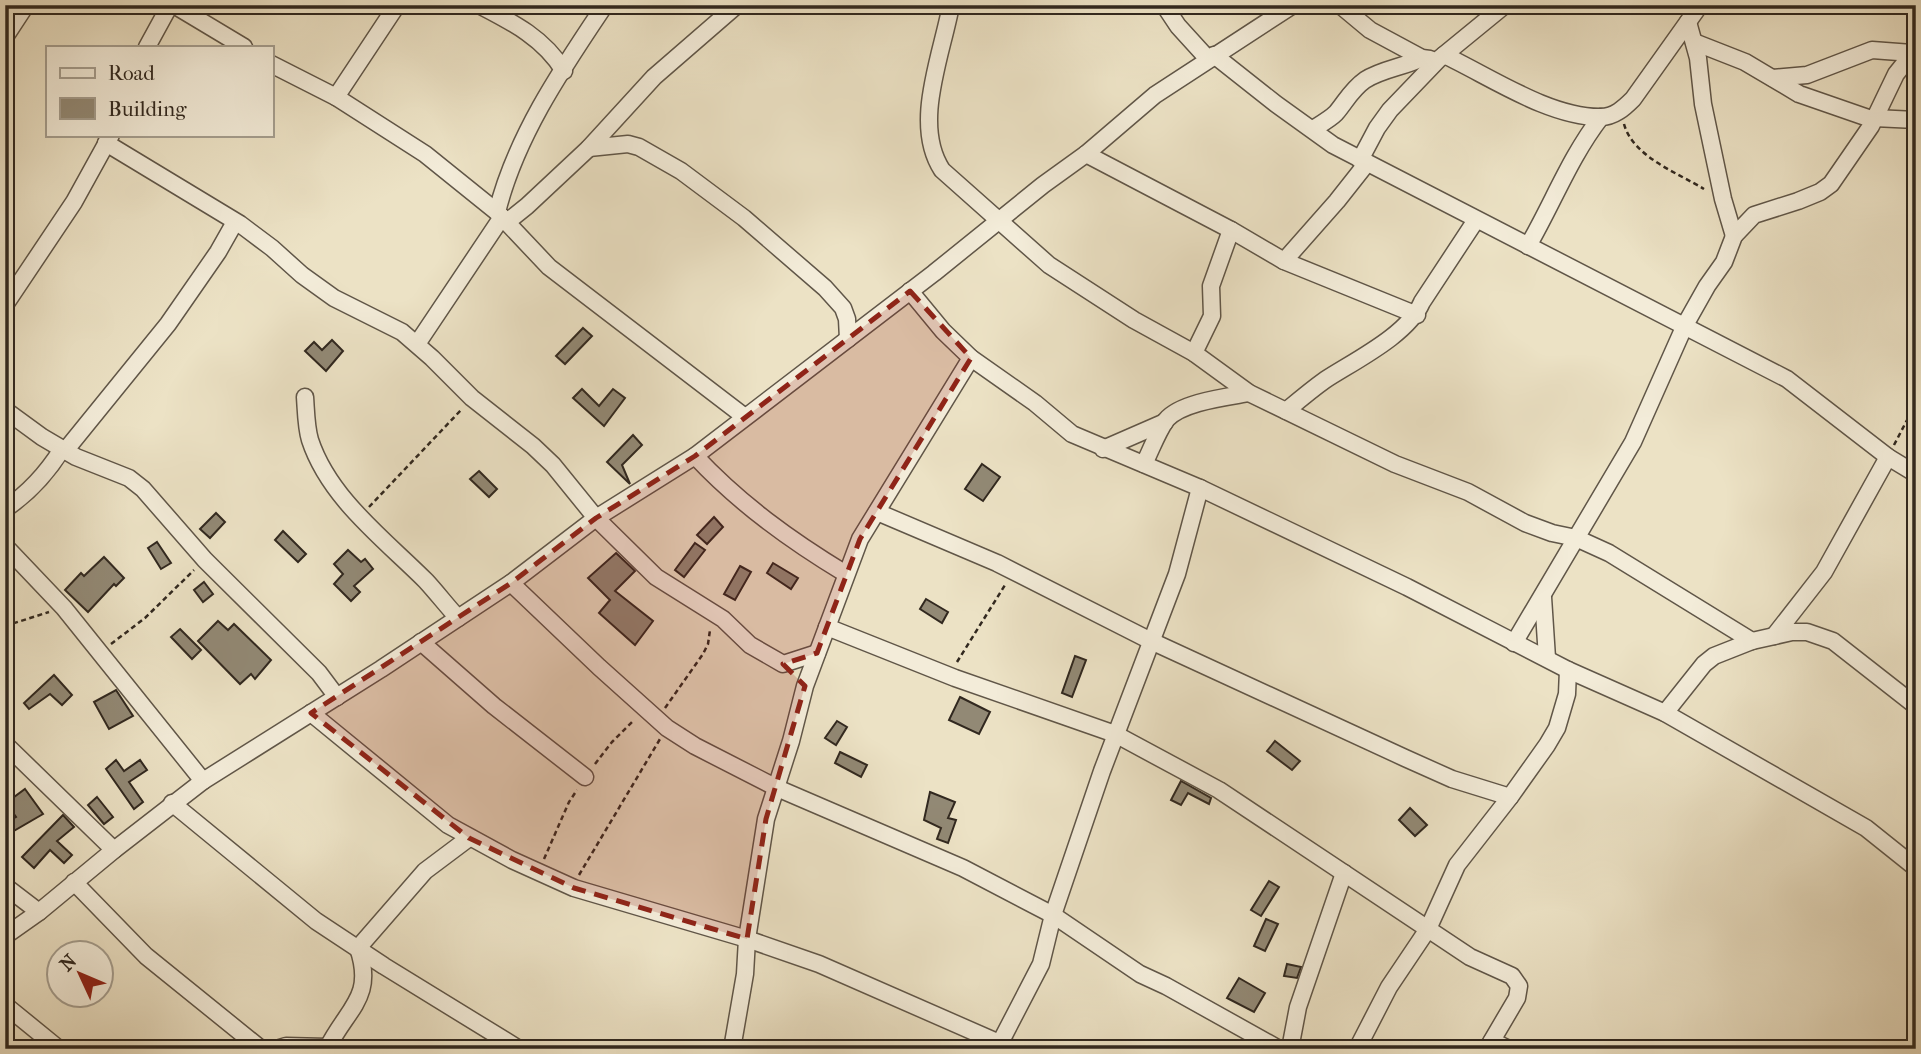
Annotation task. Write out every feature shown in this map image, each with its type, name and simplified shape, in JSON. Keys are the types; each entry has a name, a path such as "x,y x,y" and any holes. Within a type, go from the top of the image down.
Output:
{"street":[{"path":"5,37 26,5"},
{"path":"148,46 172,5 242,46"},
{"path":"336,97 397,5"},
{"path":"480,5 542,43 564,71"},
{"path":"502,217 502,190 528,128 605,5"},
{"path":"417,344 502,217 527,206 589,148 654,77 737,5"},
{"path":"951,5 932,83 929,125 933,158 942,170 1049,265 1134,320 1194,353 1249,393 1395,464 1468,492 1525,523 1576,538 1609,553 1752,641"},
{"path":"1164,5 1178,26 1211,57 1333,145 1787,379 1888,457 1916,474"},
{"path":"5,936 40,912 114,849 203,781 511,583 596,518 695,456 910,291 1042,184 1086,155 1155,94 1293,5"},
{"path":"1340,5 1370,30 1550,106 1572,113 1601,117 1621,111 1650,78 1700,5"},
{"path":"1284,261 1337,201 1364,161 1377,128 1435,57 1505,5"},
{"path":"1688,22 1698,58 1703,104 1723,199 1734,236"},
{"path":"1693,42 1745,62 1799,94 1874,119 1916,120"},
{"path":"1773,78 1807,75 1872,50 1914,51"},
{"path":"1514,643 1633,442 1685,325 1724,262 1734,236 1754,215 1809,197 1831,184 1874,119 1896,74 1914,51"},
{"path":"1313,130 1335,113 1352,90 1376,73 1435,57"},
{"path":"273,65 336,97 425,153 502,217 557,273 745,418"},
{"path":"1528,246 1550,209 1562,179 1582,143 1601,117"},
{"path":"5,305 74,202 109,139 235,222 334,298 402,332 472,398 553,465 596,518 656,577 723,619 750,645 783,664 806,686"},
{"path":"589,148 628,144 639,147 681,171 744,218 825,288 843,308 847,319 848,339"},
{"path":"1086,155 1231,230 1284,261 1417,315"},
{"path":"1286,411 1324,381 1384,342 1417,315 1422,302 1476,220"},
{"path":"5,509 30,490 50,469 168,324 218,252 235,222"},
{"path":"1194,353 1212,316 1211,286 1231,230"},
{"path":"910,291 943,331 971,358 1035,403 1072,434 1200,488 1407,587 1568,670 1665,713 1866,828 1916,868"},
{"path":"732,1049 766,818 817,653 860,539 971,358"},
{"path":"1103,449 1165,422 1184,408 1249,393"},
{"path":"305,397 309,438 319,461 360,517 428,583 458,618"},
{"path":"5,410 64,450 88,463 129,478 143,488 205,560 319,673 337,697"},
{"path":"1144,464 1165,422"},
{"path":"695,456 723,486 758,516 807,551 846,574"},
{"path":"1774,636 1824,572 1888,457"},
{"path":"311,713 388,778 469,838 574,888 747,939 819,964 998,1045 1041,964 1053,915 1115,734 1177,574 1200,488"},
{"path":"877,512 1013,571 1150,641 1452,779 1510,797"},
{"path":"5,546 64,608 203,781"},
{"path":"511,583 662,723 695,746 777,788 963,868 1053,915 1140,974 1279,1049"},
{"path":"1543,597 1547,657"},
{"path":"827,626 944,674 1115,734 1219,790 1470,957 1512,976 1518,986 1517,998 1490,1045 1509,1049"},
{"path":"1665,713 1704,664 1728,650 1752,641 1791,632 1807,632 1833,641 1916,706"},
{"path":"421,642 494,706 585,777"},
{"path":"783,664 817,653"},
{"path":"1357,1049 1390,986 1428,929 1457,865 1510,797 1557,728 1567,694 1568,670"},
{"path":"5,744 114,849"},
{"path":"172,803 316,921 519,1049"},
{"path":"358,948 425,872 469,838"},
{"path":"1290,1049 1298,1007 1344,873"},
{"path":"74,882 146,956 261,1049"},
{"path":"5,886 40,912"},
{"path":"276,1049 296,1046 327,1048 363,990 364,966 358,948"},
{"path":"5,1005 59,1049"}],"path":[{"path":"1621,111 1625,129 1640,149 1655,161 1723,199"},
{"path":"360,517 472,398"},
{"path":"1888,457 1916,403"},
{"path":"101,654 114,640 145,618 205,560"},
{"path":"944,674 963,654 1013,571"},
{"path":"574,888 686,679 708,644 710,633 703,607"},
{"path":"5,626 64,608"}],"highlighted area":[{"path":"910,291 971,358 860,539 817,653 783,664 805,686 766,819 747,939 574,888 469,838 311,713 511,583 596,518 695,456"}],"building":[{"path":"583,328 592,336 565,364 556,356"},
{"path":"332,340 343,351 326,371 305,351 314,342 322,350"},
{"path":"582,389 599,406 613,389 625,398 604,426 573,398"},
{"path":"633,435 642,445 622,465 630,484 607,462"},
{"path":"982,464 1000,477 983,501 965,489"},
{"path":"479,471 497,489 489,497 470,479"},
{"path":"216,513 225,522 210,538 200,529"},
{"path":"714,517 723,527 707,544 697,535"},
{"path":"283,531 306,554 298,562 275,540"},
{"path":"157,542 171,563 161,569 148,548"},
{"path":"695,543 705,550 684,577 675,570"},
{"path":"348,550 361,562 365,559 373,569 354,586 360,592 351,601 334,584 343,574 334,564"},
{"path":"616,553 635,571 615,591 653,621 635,645 599,613 610,600 588,578"},
{"path":"104,557 124,578 116,586 114,584 88,612 65,590 81,573 84,576"},
{"path":"773,563 798,578 791,589 767,573"},
{"path":"740,566 751,572 735,600 724,594"},
{"path":"204,582 213,594 203,602 194,590"},
{"path":"926,599 948,612 942,623 920,609"},
{"path":"218,621 228,630 234,624 271,660 255,679 251,674 240,684 198,641"},
{"path":"180,629 201,650 192,659 171,637"},
{"path":"1075,656 1086,660 1072,697 1062,693"},
{"path":"54,675 72,695 62,705 50,694 29,709 24,703"},
{"path":"116,690 133,716 109,729 94,702"},
{"path":"960,697 990,712 979,734 949,720"},
{"path":"837,721 847,727 836,745 825,738"},
{"path":"1275,741 1300,761 1292,770 1267,751"},
{"path":"840,752 867,765 861,777 835,763"},
{"path":"116,760 124,771 140,760 147,770 129,782 143,802 134,809 106,769"},
{"path":"1181,781 1211,798 1209,804 1188,793 1181,805 1171,800"},
{"path":"25,789 43,814 5,836 5,823 16,817 6,803"},
{"path":"930,792 955,802 948,818 956,820 948,843 937,839 941,828 924,820"},
{"path":"97,797 113,817 104,824 88,805"},
{"path":"1410,808 1427,825 1415,836 1399,820"},
{"path":"63,815 74,827 57,841 72,855 64,863 50,850 34,868 22,857"},
{"path":"1269,881 1279,887 1261,916 1251,910"},
{"path":"1266,919 1278,924 1265,951 1254,946"},
{"path":"1287,964 1301,967 1297,978 1284,976"},
{"path":"1239,978 1265,993 1254,1012 1227,998"}]}
